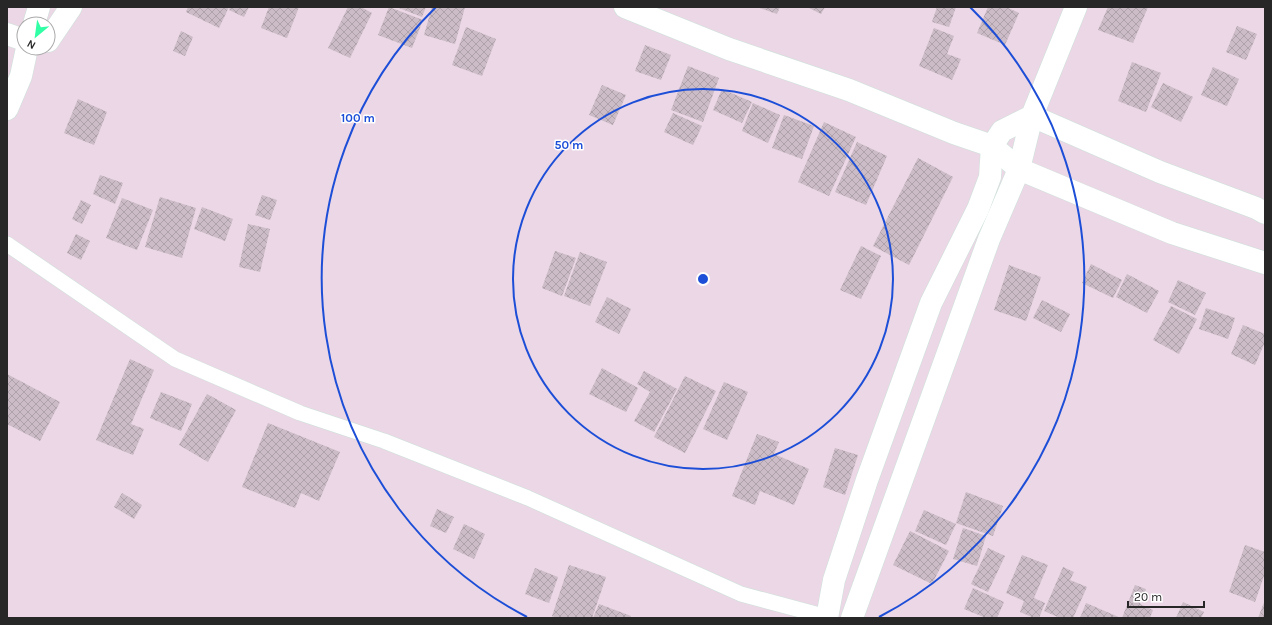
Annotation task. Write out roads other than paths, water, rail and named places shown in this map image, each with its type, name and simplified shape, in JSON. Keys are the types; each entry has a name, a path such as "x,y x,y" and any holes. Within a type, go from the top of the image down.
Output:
{"street":[{"path":"56,29 71,7"},
{"path":"625,7 729,49 849,90 954,133 992,146 1019,169 1172,233 1265,263"},
{"path":"852,618 987,246 1019,169 1032,116 1076,7"},
{"path":"7,109 21,76 25,56"},
{"path":"21,76 36,56"},
{"path":"828,618 834,580 867,480 931,303 978,209 990,177 992,146 1002,131 1032,116"},
{"path":"1032,116 1160,172 1256,208 1265,213"}],"lane":[{"path":"7,244 175,359 300,413 384,441 528,498 741,594 828,618"}]}
